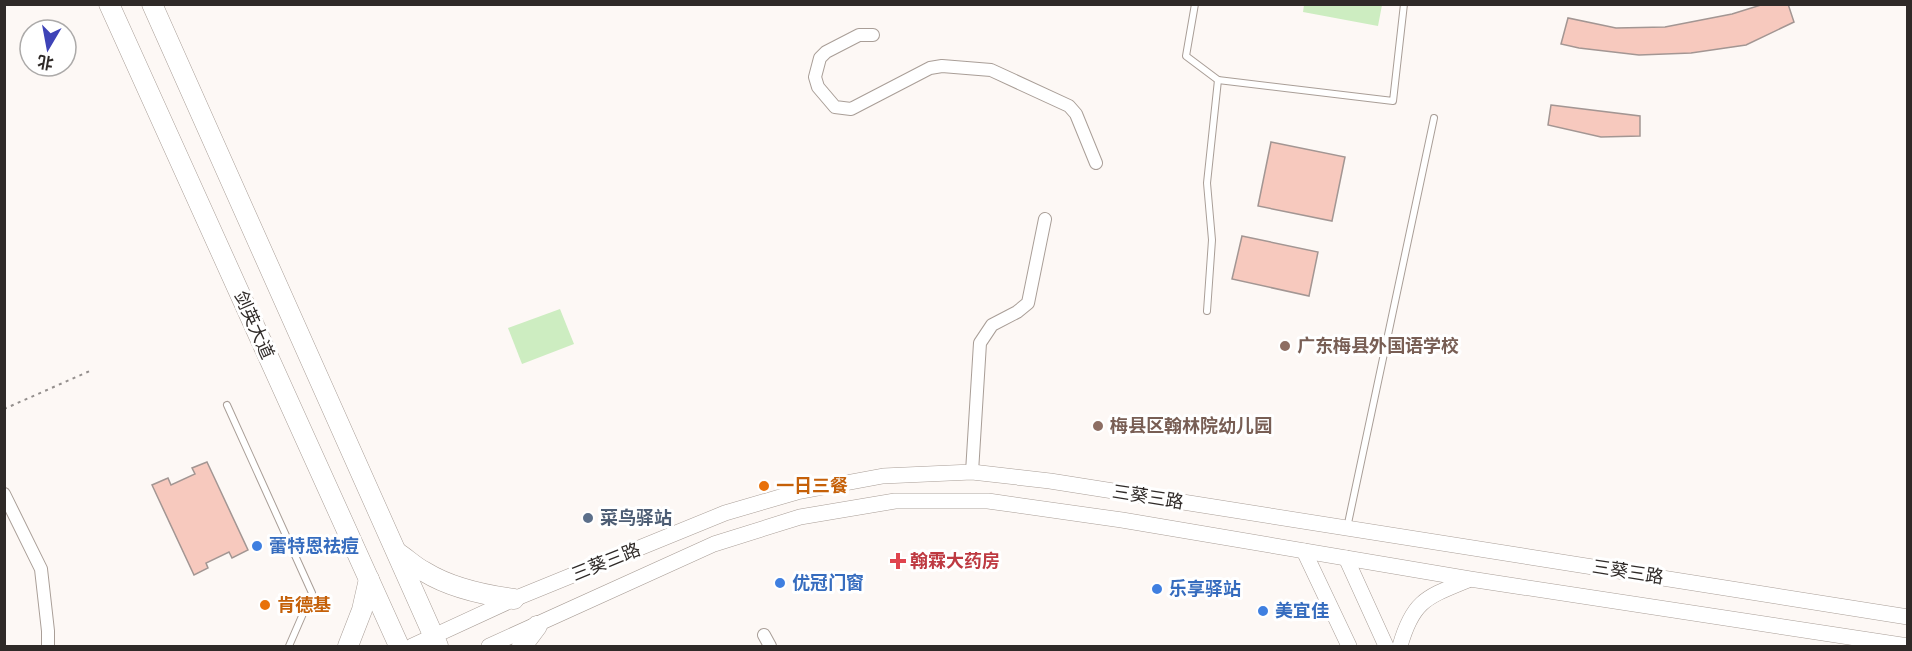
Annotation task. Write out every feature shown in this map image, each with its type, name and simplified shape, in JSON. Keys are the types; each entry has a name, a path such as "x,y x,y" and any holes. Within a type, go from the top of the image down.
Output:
{"main road":[{"name":"剑英大道","path":"109,4 399,646"},
{"name":"剑英大道","path":"152,4 436,641"},
{"path":"397,552 426,573 454,585 486,595 514,599"},
{"path":"348,646 362,610 369,579"},
{"path":"522,646 537,626"}],"street":[{"path":"873,35 859,35 826,52 820,58 815,77 818,87 835,106 851,109 930,68 942,66 991,70 1069,106 1076,114 1096,162"},
{"path":"972,472 980,343 992,325 1017,312 1028,303 1045,219"},
{"name":"三葵三路","path":"412,646 436,641 514,599 725,513 797,492 883,476 972,472 1050,481 1908,617"},
{"path":"4,494 41,569 48,646"},
{"name":"三葵三路","path":"489,646 714,544 800,518 895,501 988,501 1122,520 1470,579 1908,646"},
{"path":"1304,551 1349,646"},
{"path":"1346,558 1386,646"},
{"path":"1400,646 1414,610 1432,595 1470,579"},
{"path":"764,635 770,646"}],"lane":[{"path":"1195,4 1186,56 1218,81 1393,101 1404,4"},
{"path":"1207,311 1212,240 1207,183 1218,81"},
{"path":"1347,529 1434,118"},
{"path":"227,405 312,593 289,646"}],"path":[{"path":"4,409 92,370"}],"green space":[{"path":"1304,4 1382,5 1378,26 1303,12"},
{"path":"560,309 574,344 522,364 508,328"}],"building":[{"path":"1764,4 1788,4 1794,22 1746,45 1691,53 1639,55 1561,44 1568,18 1616,28 1665,27 1732,14"},
{"path":"1551,105 1640,116 1640,136 1601,137 1548,125"},
{"path":"1271,142 1345,157 1332,221 1258,206"},
{"path":"1242,236 1318,252 1309,296 1232,279"},
{"path":"207,462 248,550 232,558 229,552 206,563 208,568 194,575 152,485 168,478 171,485 195,474 192,468"}],"place":[{"name":"广东梅县外国语学校","path":"1285,346"},
{"name":"梅县区翰林院幼儿园","path":"1098,426"},
{"name":"一日三餐","path":"764,486"},
{"name":"菜鸟驿站","path":"588,518"},
{"name":"蕾特恩祛痘","path":"257,546"},
{"name":"翰霖大药房","path":"898,561"},
{"name":"优冠门窗","path":"780,583"},
{"name":"乐享驿站","path":"1157,589"},
{"name":"肯德基","path":"265,605"},
{"name":"美宜佳","path":"1263,611"}]}
